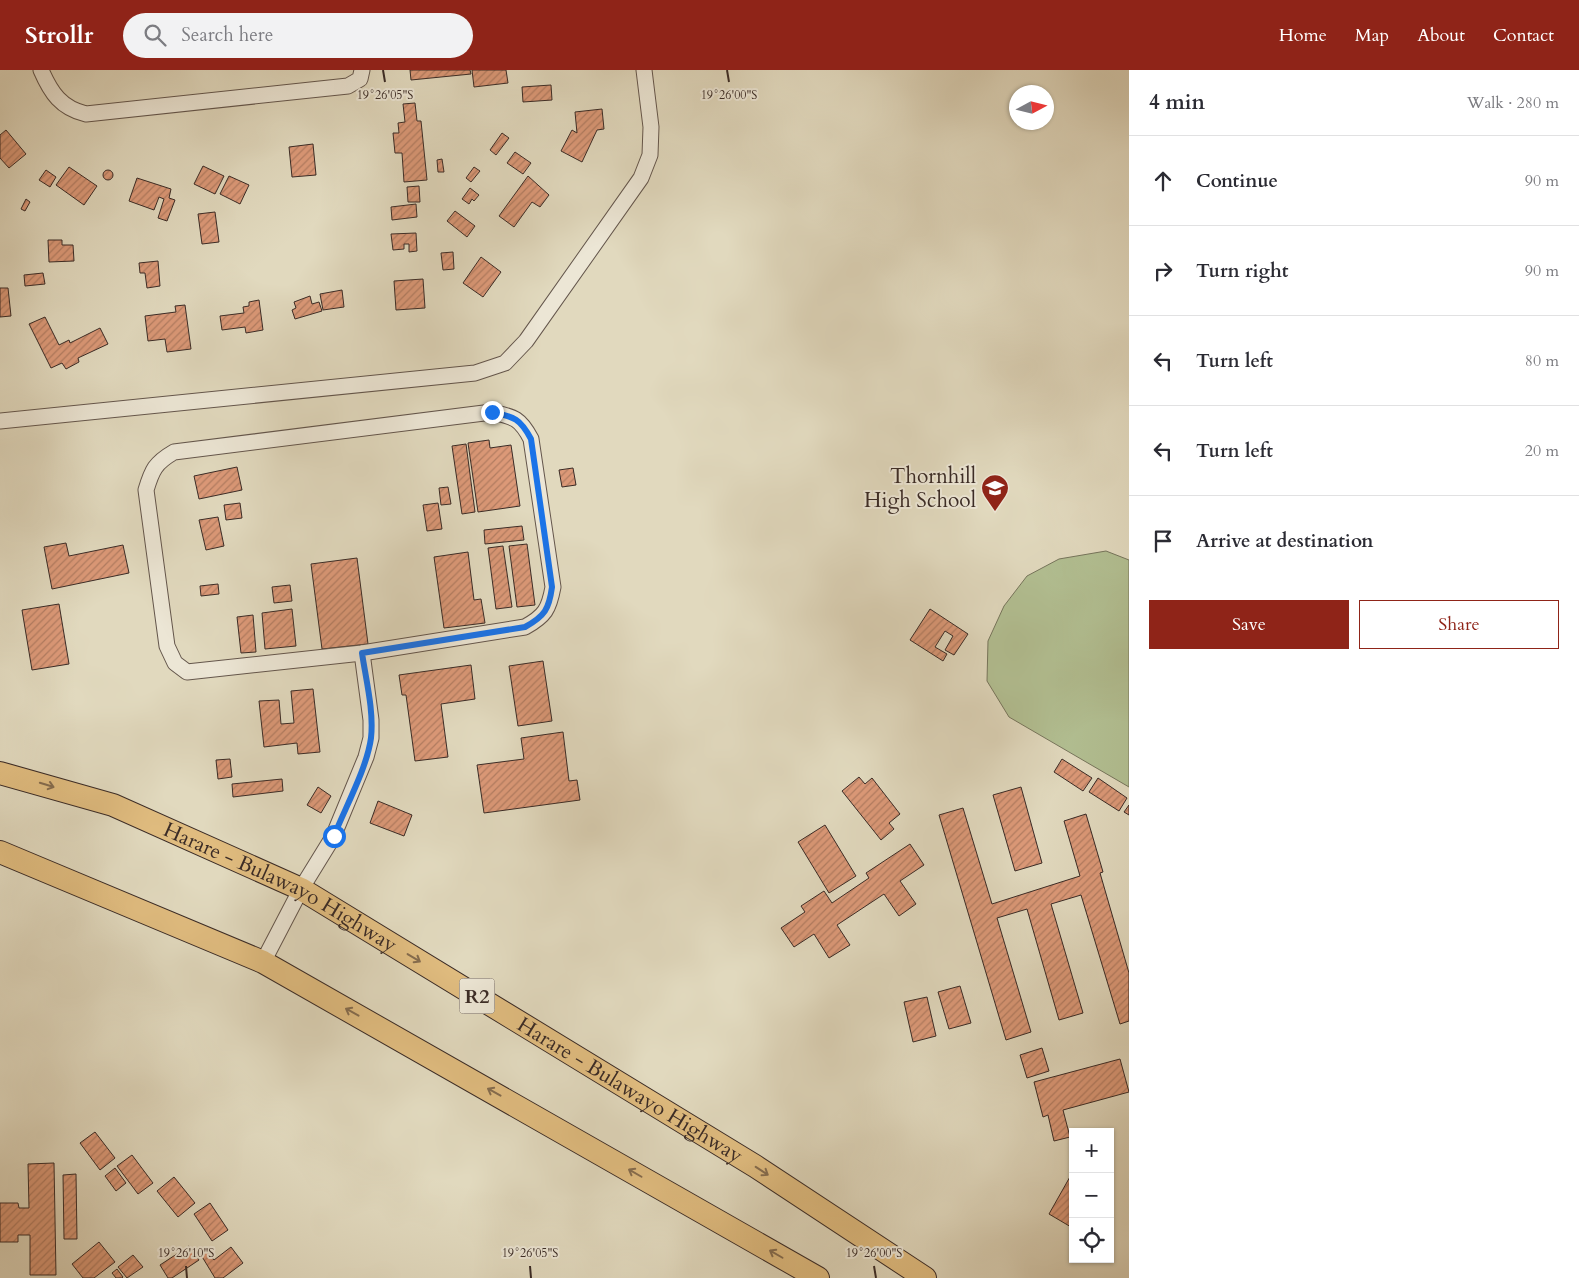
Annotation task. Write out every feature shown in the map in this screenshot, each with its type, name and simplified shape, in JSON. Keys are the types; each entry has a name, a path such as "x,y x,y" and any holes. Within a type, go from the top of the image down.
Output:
{"highway":[{"name":"Harare - Bulawayo Highway","path":"0,773 23,777 113,805 301,890 754,1166 925,1278"},
{"path":"0,852 263,962 818,1278"}],"street":[{"path":"41,70 58,101 72,110 86,114 348,86 360,79 362,70"},
{"path":"0,421 475,373 505,363 526,341 641,178 650,155 651,127 644,70"},
{"path":"492,412 510,416 523,423 531,439 552,587 550,605 540,619 525,627 362,653 187,672 175,663 167,646 146,490 152,472 159,460 174,452 492,412"},
{"path":"263,962 301,890 334,836 369,748 371,720 362,653"}],"green space":[{"path":"1106,551 1129,560 1129,787 1009,717 987,681 988,641 1004,606 1027,576 1059,559"}],"building":[{"path":"410,70 470,70 471,74 411,80"},
{"path":"472,70 506,70 508,83 474,87"},
{"path":"551,85 552,100 523,102 522,87"},
{"path":"415,103 417,121 421,121 427,180 404,182 402,153 395,153 393,133 399,133 398,123 405,122 403,104"},
{"path":"602,109 604,129 597,130 582,162 561,151 572,130 577,133 575,112"},
{"path":"6,130 26,154 9,168 0,158 0,135"},
{"path":"502,133 509,138 496,155 490,150"},
{"path":"313,144 316,175 292,177 289,147"},
{"path":"515,152 531,163 523,174 507,163"},
{"path":"442,159 444,172 438,172 437,160"},
{"path":"203,166 224,176 215,194 194,184"},
{"path":"69,167 97,186 84,205 56,185"},
{"path":"474,167 480,171 471,182 466,178"},
{"path":"46,170 56,177 50,187 39,180"},
{"path":"106,170 110,170 113,175 112,179 106,180 103,177 103,173"},
{"path":"229,176 249,185 240,204 220,194"},
{"path":"528,176 549,195 540,207 532,202 514,227 499,216"},
{"path":"137,178 171,189 169,198 175,200 167,221 158,218 164,199 159,197 154,210 129,201"},
{"path":"419,186 420,202 408,202 407,187"},
{"path":"470,188 479,195 474,201 472,199 469,204 462,199"},
{"path":"26,199 30,202 25,211 21,209"},
{"path":"416,204 417,217 392,220 391,207"},
{"path":"455,211 475,226 467,237 447,221"},
{"path":"215,212 219,242 202,244 198,214"},
{"path":"416,233 417,251 409,252 409,244 404,244 404,249 393,250 391,234"},
{"path":"48,240 62,240 62,245 73,245 74,261 49,262"},
{"path":"453,252 454,269 443,270 441,253"},
{"path":"481,257 501,272 483,297 463,283"},
{"path":"158,261 160,286 147,288 145,273 140,273 139,263"},
{"path":"43,273 45,284 25,286 24,275"},
{"path":"423,279 425,308 396,310 394,281"},
{"path":"0,288 8,288 11,316 0,317"},
{"path":"342,290 344,307 323,310 320,294"},
{"path":"310,296 312,304 319,302 322,311 295,319 292,310 296,308 294,302"},
{"path":"259,300 263,330 246,333 245,327 222,330 220,316 244,313 243,307 249,306 249,302"},
{"path":"185,305 191,349 167,352 165,339 148,341 145,316 176,312 175,306"},
{"path":"45,317 59,345 69,340 70,343 100,328 108,344 78,358 79,362 66,369 62,363 51,368 29,324"},
{"path":"489,440 490,448 511,445 520,506 478,512 468,443"},
{"path":"466,444 475,512 462,514 452,446"},
{"path":"237,467 242,490 199,499 194,476"},
{"path":"573,468 576,485 562,487 559,470"},
{"path":"448,487 451,504 441,505 439,488"},
{"path":"240,503 242,518 226,520 224,505"},
{"path":"438,503 442,529 427,531 423,505"},
{"path":"218,517 224,546 206,550 199,520"},
{"path":"522,526 524,540 485,544 484,530"},
{"path":"66,543 69,556 123,545 129,573 52,589 44,547"},
{"path":"527,544 535,605 517,607 509,546"},
{"path":"503,546 512,607 496,609 488,548"},
{"path":"468,552 474,600 481,599 485,623 444,628 434,557"},
{"path":"357,558 368,644 322,649 311,564"},
{"path":"218,584 219,594 201,596 200,586"},
{"path":"290,585 292,601 274,603 272,587"},
{"path":"59,604 69,664 32,670 22,610"},
{"path":"292,609 296,646 265,649 262,613"},
{"path":"930,609 968,634 954,655 945,650 953,636 945,631 935,647 947,654 943,661 910,640"},
{"path":"253,615 256,652 241,653 237,617"},
{"path":"543,661 552,721 518,726 509,666"},
{"path":"471,665 475,699 441,704 448,757 415,761 406,695 402,695 399,675"},
{"path":"313,689 320,752 298,754 297,743 264,747 259,701 279,700 281,724 294,723 291,691"},
{"path":"563,732 569,781 577,780 580,800 484,813 477,765 524,759 521,738"},
{"path":"230,759 232,777 218,779 216,760"},
{"path":"1062,759 1092,778 1083,791 1054,772"},
{"path":"859,777 865,784 872,778 900,814 889,823 894,829 881,840 842,791"},
{"path":"1098,778 1127,798 1119,811 1089,792"},
{"path":"282,779 283,791 233,797 232,784"},
{"path":"318,787 331,796 321,813 307,805"},
{"path":"1021,787 1042,863 1015,871 993,795"},
{"path":"378,801 412,815 404,836 370,823"},
{"path":"1129,805 1129,815 1124,812"},
{"path":"963,808 992,904 1080,876 1064,821 1086,814 1103,872 1100,873 1129,973 1129,1021 1120,1024 1081,895 1051,904 1083,1013 1059,1020 1027,909 997,918 1031,1032 1006,1040 939,815"},
{"path":"825,825 856,876 829,893 798,842"},
{"path":"910,844 924,865 900,881 916,904 899,916 884,894 837,925 850,945 829,958 814,934 794,947 781,928 805,912 801,906 824,891 832,903 869,878 866,873"},
{"path":"960,986 971,1023 949,1029 938,992"},
{"path":"927,997 936,1036 913,1042 904,1002"},
{"path":"1042,1048 1049,1071 1027,1078 1020,1055"},
{"path":"1120,1059 1129,1092 1063,1110 1069,1137 1054,1141 1048,1115 1043,1117 1034,1082"},
{"path":"95,1132 115,1158 100,1170 80,1143"},
{"path":"132,1155 153,1183 138,1194 117,1166"},
{"path":"54,1163 56,1275 30,1275 30,1235 18,1235 18,1242 0,1242 0,1203 18,1203 19,1208 29,1208 28,1164"},
{"path":"115,1168 126,1183 116,1191 105,1176"},
{"path":"76,1174 77,1239 64,1239 63,1175"},
{"path":"174,1177 195,1203 178,1217 157,1191"},
{"path":"1069,1179 1069,1226 1049,1214"},
{"path":"210,1203 228,1230 212,1241 194,1214"},
{"path":"99,1242 115,1262 94,1278 83,1278 72,1264"},
{"path":"189,1246 199,1260 172,1278 168,1278 160,1265"},
{"path":"231,1247 243,1263 223,1278 215,1278 201,1255 206,1250 214,1260"},
{"path":"133,1255 143,1267 127,1278 118,1267"},
{"path":"117,1269 122,1278 116,1278 112,1273"}],"place":[{"name":"Thornhill High School","path":"995,512"}],"route":[{"path":"334,836 366,757 371,738 371,720 362,653 525,627 540,619 550,605 552,587 531,439 523,423 510,416 492,412"}]}
